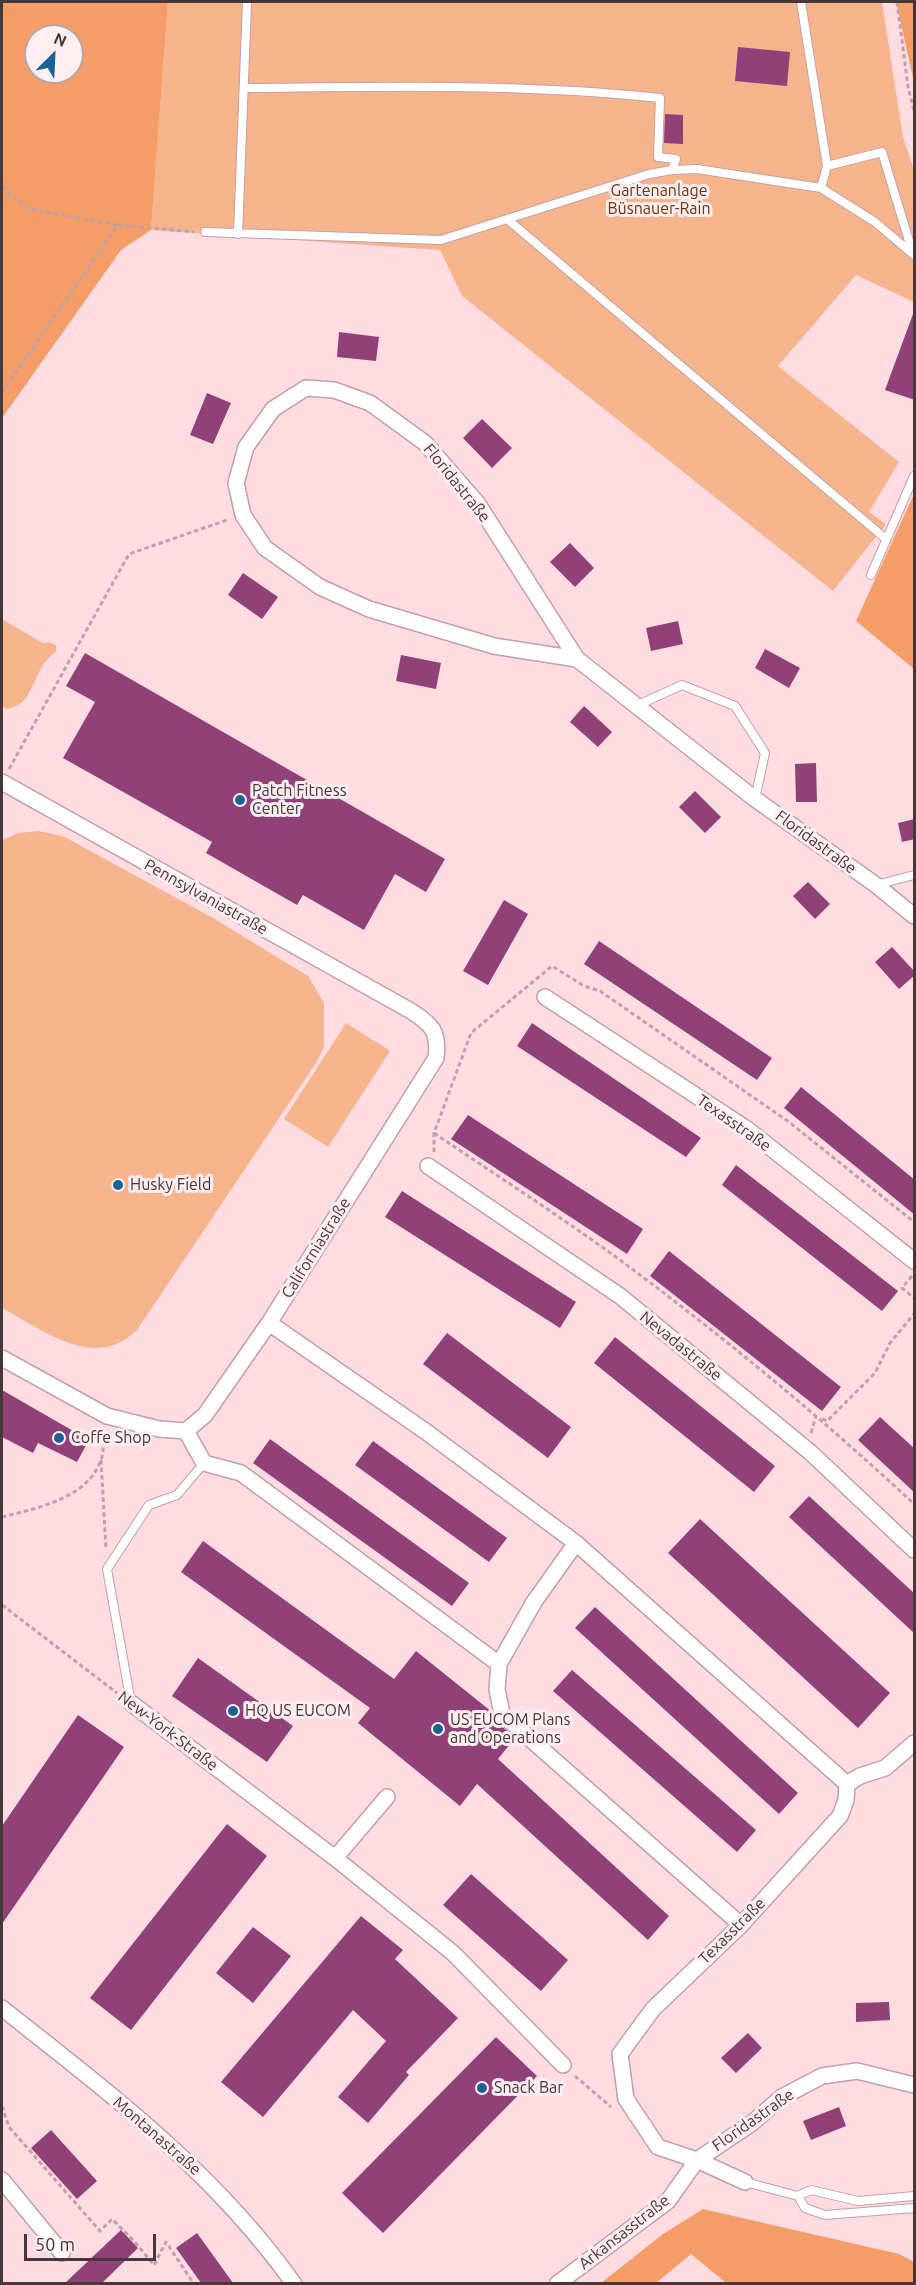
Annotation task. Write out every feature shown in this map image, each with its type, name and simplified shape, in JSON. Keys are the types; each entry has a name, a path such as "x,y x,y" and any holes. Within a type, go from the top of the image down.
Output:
{"street":[{"name":"Floridastraße","path":"577,659 494,646 369,609 320,588 265,548 243,515 236,483 246,447 273,409 306,388 334,390 370,403 425,443 478,504 577,659 755,799 876,885 915,916"},
{"name":"Pennsylvaniastraße","path":"2,782 411,1011 433,1028 438,1041 436,1058"},
{"name":"Texasstraße","path":"545,997 747,1130 915,1261"},
{"name":"Californiastraße","path":"186,1431 205,1415 269,1323 436,1058"},
{"name":"Nevadastraße","path":"432,1167 620,1296 805,1448 915,1550"},
{"path":"269,1323 425,1431 576,1543 847,1784 860,1776 885,1768 915,1743"},
{"path":"2,1358 106,1416 159,1429 186,1431 204,1463 241,1473 499,1664"},
{"path":"576,1543 534,1602 499,1664 497,1689 502,1714 741,1925"},
{"name":"New-York-Straße","path":"131,1703 335,1858 453,1953 562,2065"},
{"name":"Texasstraße","path":"697,2160 658,2147 626,2099 620,2054 653,2009 741,1925 840,1816 846,1800 847,1784"},
{"path":"335,1858 387,1797"},
{"name":"Montanastraße","path":"2,2008 191,2163 269,2248 294,2283"},
{"name":"Floridastraße","path":"697,2160 752,2123 782,2097 822,2076 857,2071 915,2085"},
{"path":"697,2160 745,2182"},
{"name":"Arkansasstraße","path":"557,2283 668,2201 697,2160"},
{"path":"2,2180 62,2253"}],"lane":[{"path":"238,234 247,2"},
{"path":"801,2 827,166 821,188"},
{"path":"244,88 480,87 610,92 660,98 658,157 676,159 672,170"},
{"path":"827,166 882,152 914,254"},
{"path":"205,232 441,240 649,174 697,169 821,188 875,222 914,254"},
{"path":"507,219 886,539"},
{"path":"871,575 915,476"},
{"path":"638,705 682,685 735,706 765,753 755,799"},
{"path":"876,885 915,875"},
{"path":"131,1703 107,1569 148,1505 177,1495 204,1463"},
{"path":"745,2182 798,2196 811,2190 858,2201 915,2196"},
{"path":"798,2196 805,2208 825,2215 915,2208"}],"path":[{"path":"897,2 908,87 915,111"},
{"path":"2,188 29,209 118,225 205,232"},
{"path":"2,392 118,225"},
{"path":"2,782 129,554 243,515"},
{"path":"432,1167 434,1133 471,1033 552,966 584,986 600,991 720,1072 789,1122 915,1222"},
{"path":"434,1133 562,1219 694,1316 816,1416 915,1504"},
{"path":"915,1272 902,1288 915,1298"},
{"path":"816,1416 827,1421 875,1372 890,1343 915,1314"},
{"path":"106,1416 101,1460 107,1569"},
{"path":"805,1448 816,1416"},
{"path":"2,1517 38,1508 64,1497 88,1483 101,1460"},
{"name":"New-York-Straße","path":"2,1605 131,1703"},
{"path":"2,2106 9,2127 100,2230 112,2219 154,2265 166,2242 194,2283"}],"green space":[{"name":"Gartenanlage Büsnauer-Rain","path":"168,2 882,2 903,137 914,170 914,302 856,275 778,366 899,462 869,512 886,524 833,591 462,296 440,250 151,230"},
{"path":"2,619 43,643 49,642 56,645 56,652 44,664 29,693 20,704 8,709 2,707"},
{"name":"Husky Field","path":"38,831 63,836 213,918 308,976 324,1003 324,1047 316,1063 137,1330 121,1342 104,1347 87,1347 69,1343 2,1308 2,840 18,833"},
{"path":"346,1023 390,1051 328,1147 284,1119"}],"shaded area":[{"path":"2,2 168,2 151,230 121,250 2,418"},
{"path":"896,2 914,2 914,82"},
{"path":"914,494 914,669 856,621"},
{"path":"703,2209 899,2254 914,2262 914,2283 724,2283 691,2254 656,2283 601,2283 663,2234"}],"building":[{"path":"738,47 790,52 787,86 735,81"},
{"path":"665,114 683,115 683,144 664,143"},
{"path":"913,314 915,315 915,400 885,390"},
{"path":"339,332 379,337 376,361 337,357"},
{"path":"207,393 231,403 213,444 190,435"},
{"path":"482,419 512,448 492,468 463,438"},
{"path":"570,543 594,568 575,587 550,562"},
{"path":"243,573 278,597 262,619 228,595"},
{"path":"678,621 683,644 651,651 646,628"},
{"path":"765,649 800,668 789,688 755,668"},
{"name":"Patch Fitness Center","path":"85,653 445,859 426,892 395,874 364,930 303,895 297,905 206,853 212,842 63,758 95,702 66,686"},
{"path":"401,655 441,663 436,689 396,681"},
{"path":"584,706 612,732 598,747 570,722"},
{"path":"816,763 817,802 796,802 795,764"},
{"path":"695,791 721,817 705,833 679,807"},
{"path":"915,819 915,839 902,842 898,823"},
{"path":"808,882 830,904 815,919 793,896"},
{"path":"504,900 528,914 488,985 463,971"},
{"path":"599,941 772,1058 757,1080 584,964"},
{"path":"892,947 915,972 915,975 899,989 875,962"},
{"path":"532,1023 701,1138 686,1157 517,1046"},
{"path":"801,1087 915,1180 915,1215 784,1108"},
{"path":"468,1115 643,1229 627,1254 451,1139"},
{"path":"736,1165 898,1291 882,1311 722,1185"},
{"path":"402,1191 576,1302 560,1328 385,1217"},
{"path":"669,1251 841,1387 822,1411 650,1276"},
{"path":"447,1333 571,1427 548,1458 423,1364"},
{"path":"615,1337 775,1466 754,1492 594,1363"},
{"path":"2,1390 89,1440 77,1462 38,1443 33,1453 2,1437"},
{"path":"880,1417 915,1449 915,1493 858,1440"},
{"path":"270,1439 469,1583 452,1606 253,1463"},
{"path":"373,1441 507,1538 489,1562 355,1465"},
{"path":"809,1496 915,1594 915,1634 789,1517"},
{"path":"700,1519 890,1693 858,1728 668,1553"},
{"path":"203,1541 394,1679 416,1651 492,1712 496,1721 515,1738 498,1759 669,1916 648,1940 477,1784 460,1806 358,1723 370,1708 181,1572"},
{"path":"595,1607 798,1793 779,1814 575,1628"},
{"name":"HQ US EUCOM","path":"198,1658 293,1726 267,1762 172,1696"},
{"path":"572,1670 756,1830 737,1852 553,1691"},
{"path":"78,1715 124,1747 2,1924 2,1826"},
{"path":"227,1824 267,1856 131,2030 90,1998"},
{"path":"471,1874 568,1960 541,1991 443,1905"},
{"path":"361,1916 403,1950 395,1959 458,2018 406,2072 409,2075 368,2123 338,2097 386,2041 353,2010 263,2117 221,2082"},
{"path":"253,1927 291,1956 253,2003 216,1973"},
{"path":"889,2002 890,2020 856,2022 856,2003"},
{"path":"748,2033 762,2048 736,2073 721,2058"},
{"path":"496,2037 537,2076 383,2233 342,2193"},
{"path":"839,2107 846,2126 811,2140 803,2121"},
{"path":"51,2130 97,2181 77,2199 31,2148"},
{"path":"121,2230 138,2248 102,2283 65,2283"},
{"path":"197,2233 233,2283 201,2283 176,2248"}],"place":[{"name":"Patch Fitness Center","path":"240,800"},
{"name":"Husky Field","path":"118,1185"},
{"name":"Coffe Shop","path":"59,1438"},
{"name":"HQ US EUCOM","path":"233,1711"},
{"name":"US EUCOM Plans and Operations","path":"438,1729"},
{"name":"Snack Bar","path":"482,2088"}]}
